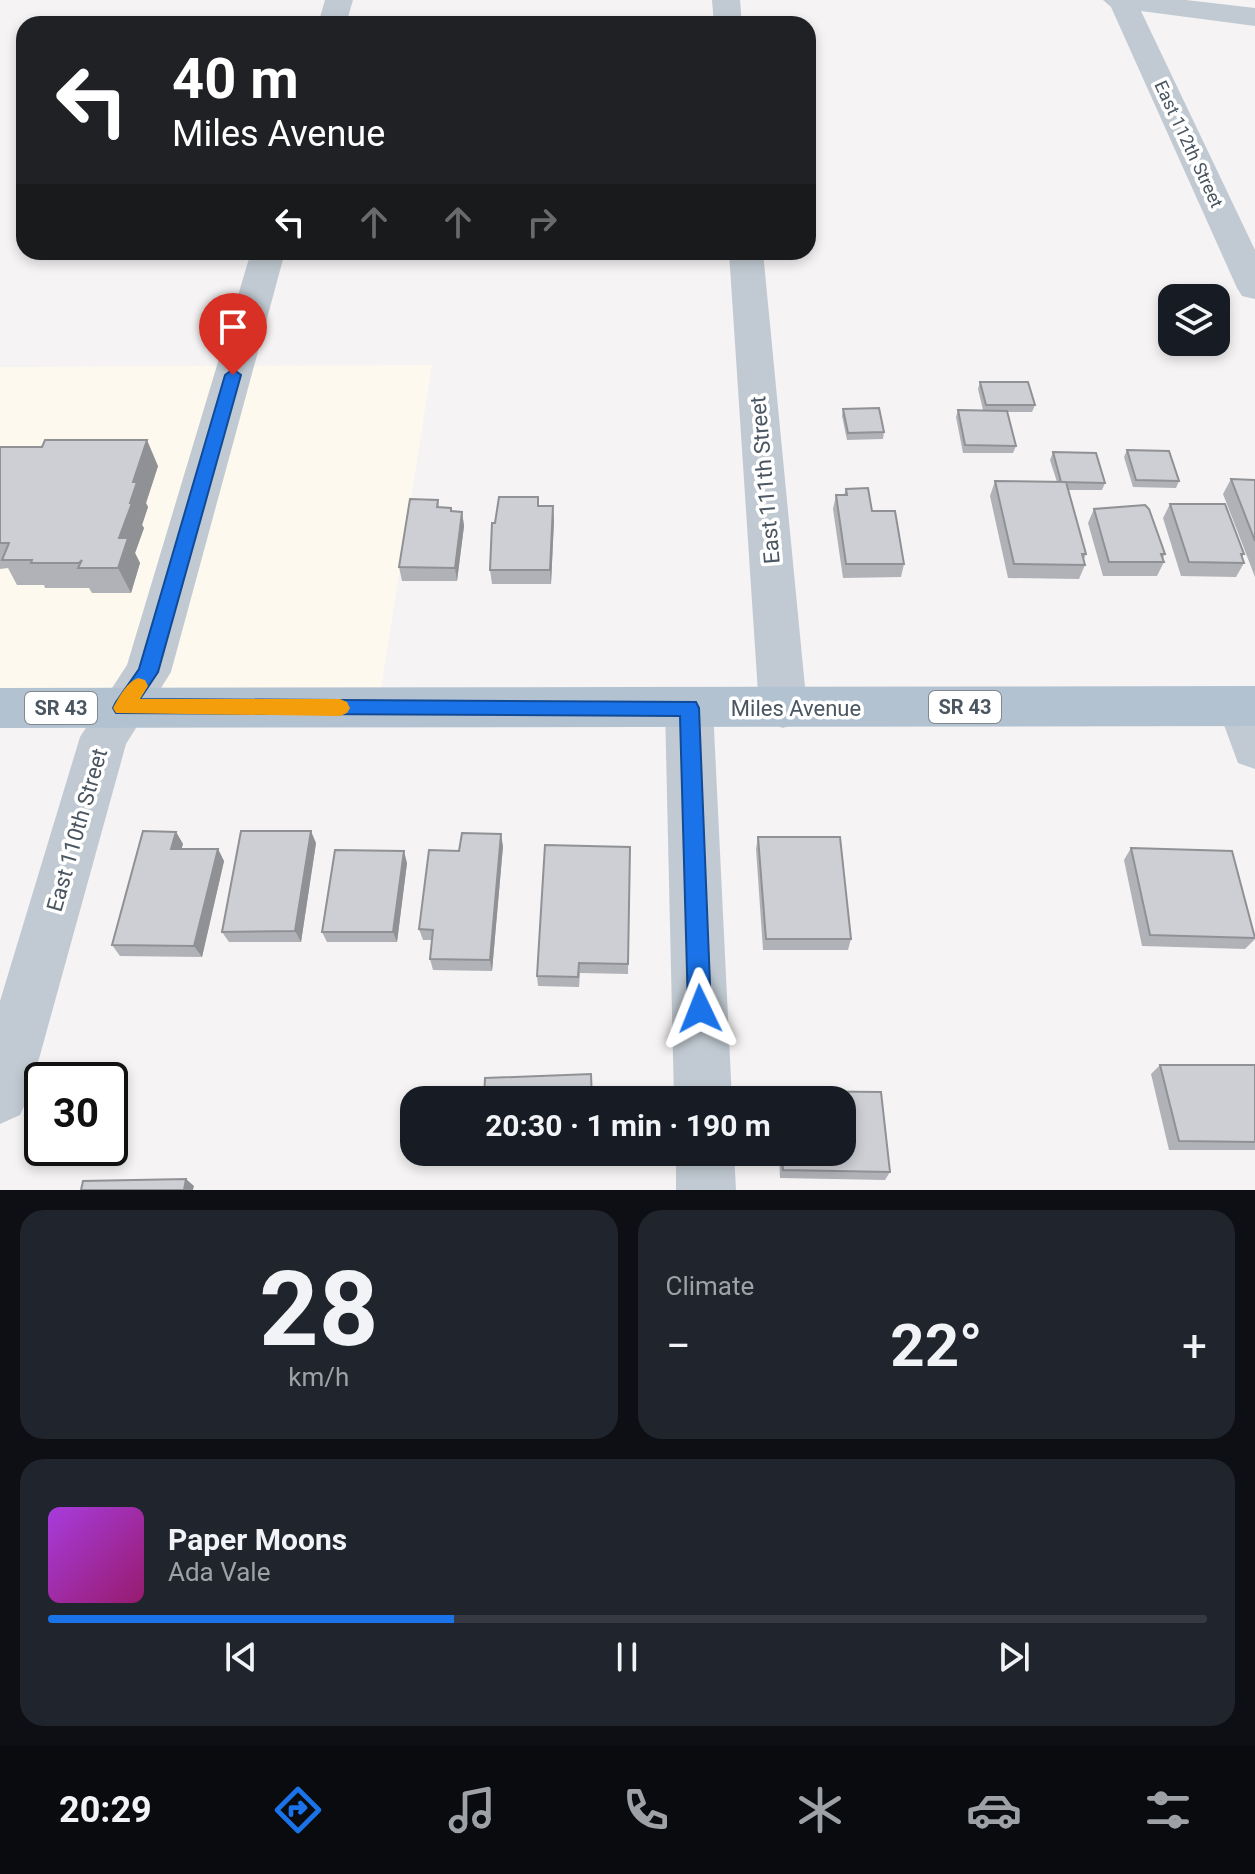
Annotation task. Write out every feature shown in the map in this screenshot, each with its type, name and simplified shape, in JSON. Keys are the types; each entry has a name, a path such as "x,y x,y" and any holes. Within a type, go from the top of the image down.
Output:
{"main road":[{"name":"Miles Avenue","path":"0,708 783,708 1250,720"}],"street":[{"path":"1120,0 1255,17"},
{"name":"East 112th Street","path":"1120,0 1255,288"},
{"name":"East 110th Street","path":"0,1095 104,737 148,672 266,260"},
{"name":"East 111th Street","path":"747,260 783,708"},
{"path":"689,708 702,1086"},
{"path":"705,1166 706,1190"}],"shaded area":[{"path":"432,365 378,708 0,708 0,367"}],"building":[{"path":"980,382 1028,382 1035,405 986,405"},
{"path":"879,408 884,432 848,433 843,409"},
{"path":"958,410 1007,411 1016,446 965,445"},
{"path":"45,440 147,440 133,482 137,482 132,503 119,538 128,538 118,568 78,568 82,560 79,563 31,563 32,560 2,560 9,543 0,543 0,447 42,447"},
{"path":"1127,450 1169,451 1179,481 1136,480"},
{"path":"1053,452 1096,453 1105,483 1061,482"},
{"path":"1231,479 1255,480 1255,541"},
{"path":"995,481 1066,482 1086,554 1082,554 1085,565 1014,564"},
{"path":"868,488 872,511 895,511 904,564 846,564 836,495 847,495 846,489"},
{"path":"499,497 538,497 538,506 553,506 550,570 490,570 492,523 495,523"},
{"path":"410,499 438,500 437,507 462,512 455,568 399,567"},
{"path":"1170,504 1225,504 1244,554 1241,554 1244,563 1189,562"},
{"path":"1145,505 1165,554 1161,554 1164,562 1109,562 1094,509"},
{"path":"143,831 176,832 171,849 218,849 194,946 112,945"},
{"path":"241,831 311,831 295,931 222,932"},
{"path":"462,833 501,834 490,960 430,959 433,930 419,929 429,850 459,851"},
{"path":"758,837 840,837 851,939 766,939"},
{"path":"545,845 630,847 628,964 579,963 578,977 537,976"},
{"path":"1131,848 1232,851 1255,938 1150,935"},
{"path":"335,850 404,851 393,932 322,932"},
{"path":"1160,1065 1255,1065 1255,1142 1179,1141"},
{"path":"591,1074 591,1086 485,1086 485,1078"},
{"path":"856,1092 881,1092 890,1172 783,1170 783,1166 856,1166"},
{"path":"186,1179 184,1190 81,1190 83,1181"}],"slow traffic":[{"path":"138,686 123,708 340,708"}],"route":[{"path":"233,375 148,672 123,708 689,708 700,1009"}]}
